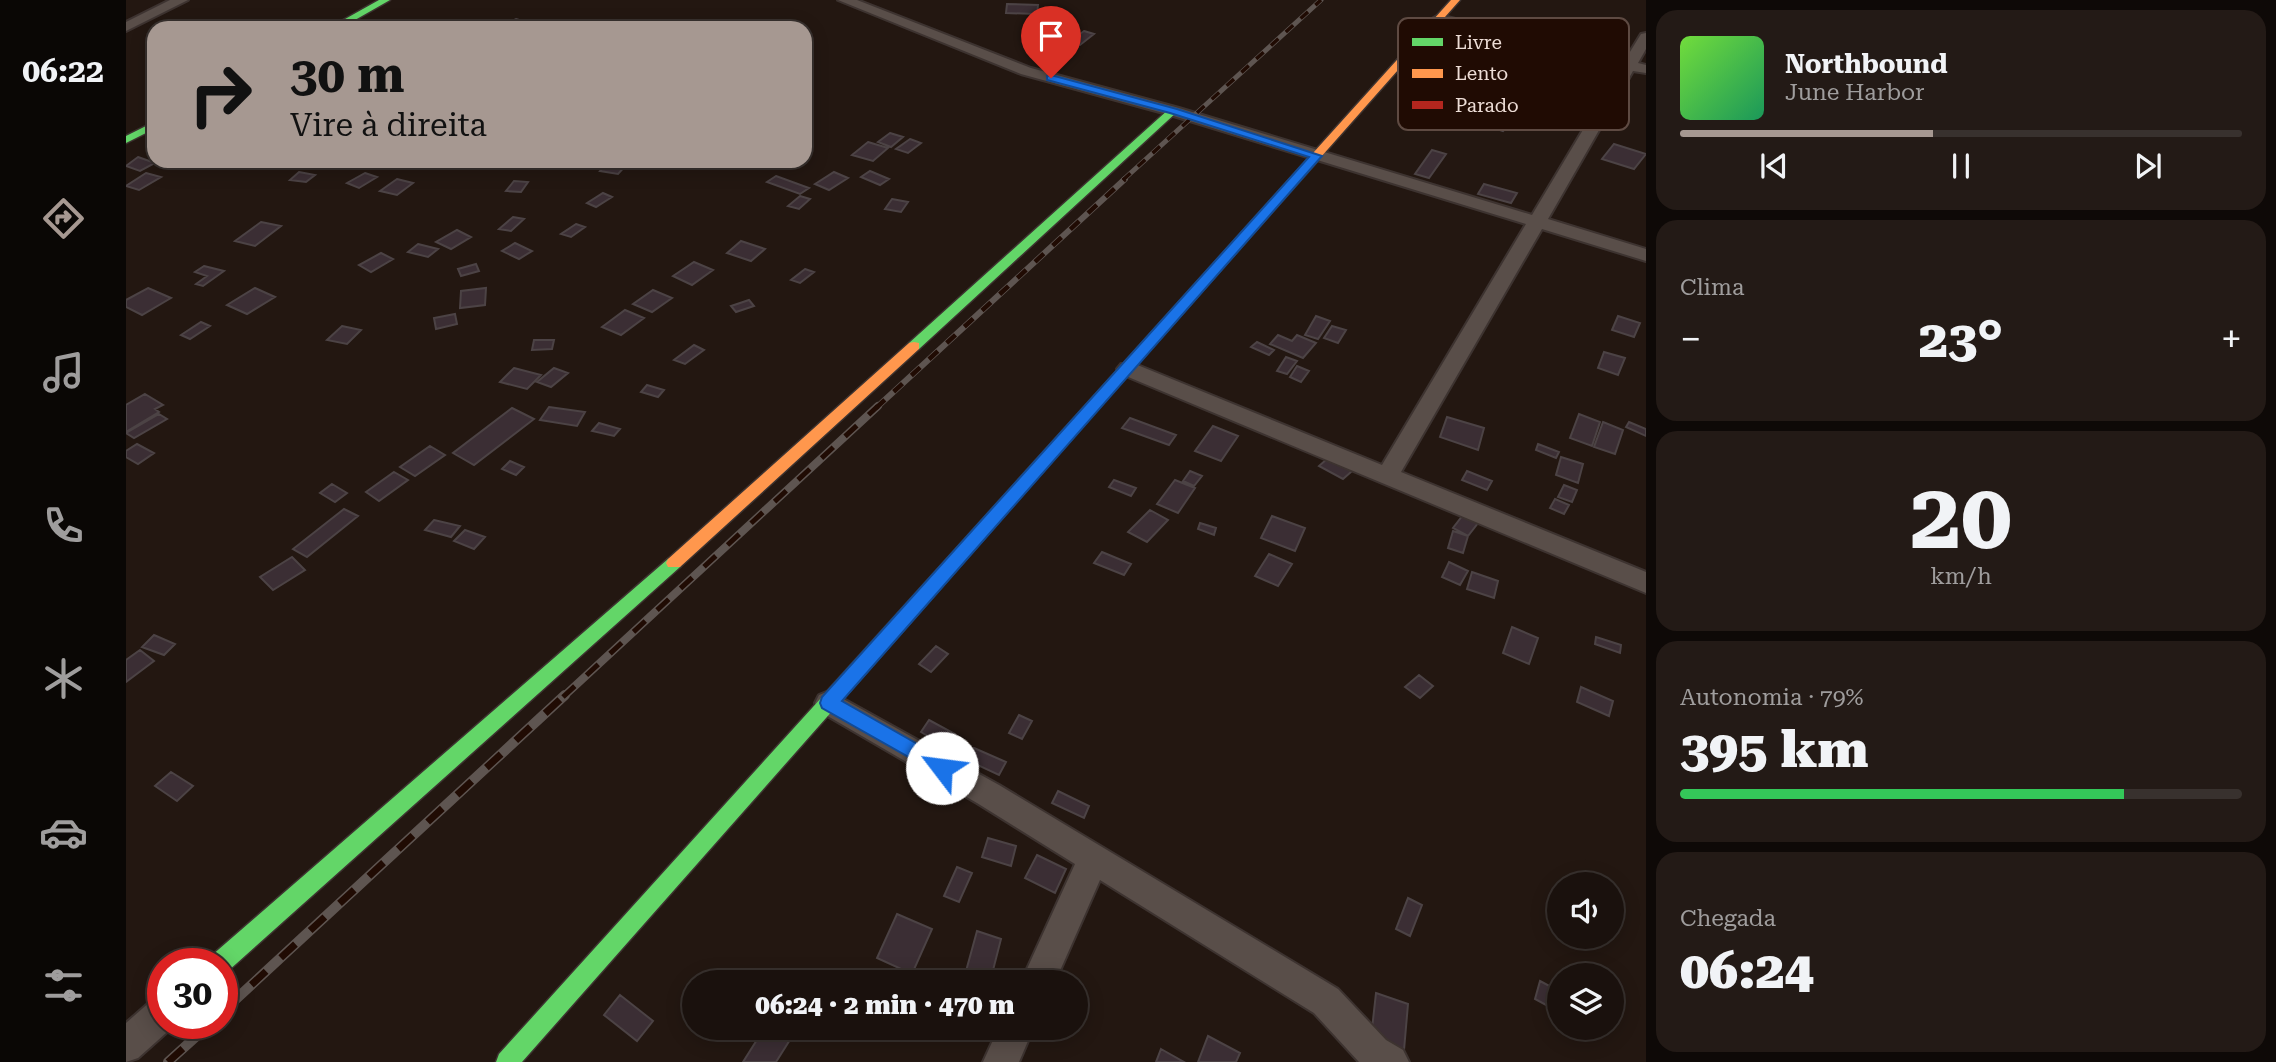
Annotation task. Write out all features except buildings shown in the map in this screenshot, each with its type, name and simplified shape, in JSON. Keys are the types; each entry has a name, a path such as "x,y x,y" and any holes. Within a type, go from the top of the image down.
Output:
{"street":[{"path":"126,27 181,0"},
{"path":"347,21 386,0"},
{"path":"845,0 1027,71 1173,111 1646,255"},
{"path":"1440,18 1456,0"},
{"path":"1638,68 1646,37"},
{"path":"507,1062 1398,65"},
{"path":"237,948 606,625 1173,111"},
{"path":"126,140 147,129"},
{"path":"1387,476 1538,223 1598,130"},
{"path":"1128,369 1646,583"},
{"path":"829,703 1326,1001 1374,1052 1391,1062"},
{"path":"1043,970 1093,859"},
{"path":"126,1046 147,1027"},
{"path":"1001,1062 1011,1040"}],"railway":[{"path":"1123,180 1321,0"},
{"path":"876,408 1125,179"},
{"path":"563,697 878,406"},
{"path":"238,997 565,695"},
{"path":"168,1062 193,1039"}],"traffic: fast":[{"path":"347,21 386,0"},
{"path":"914,346 1173,111"},
{"path":"126,140 147,129"},
{"path":"237,948 674,563"},
{"path":"507,1062 904,618"}],"traffic: slow":[{"path":"1440,18 1456,0"},
{"path":"1099,399 1398,65"},
{"path":"674,563 914,346"}],"traffic: jam":[{"path":"904,618 1099,399"}],"route":[{"path":"942,768 829,703 1317,156 1173,111 1051,78"}]}
